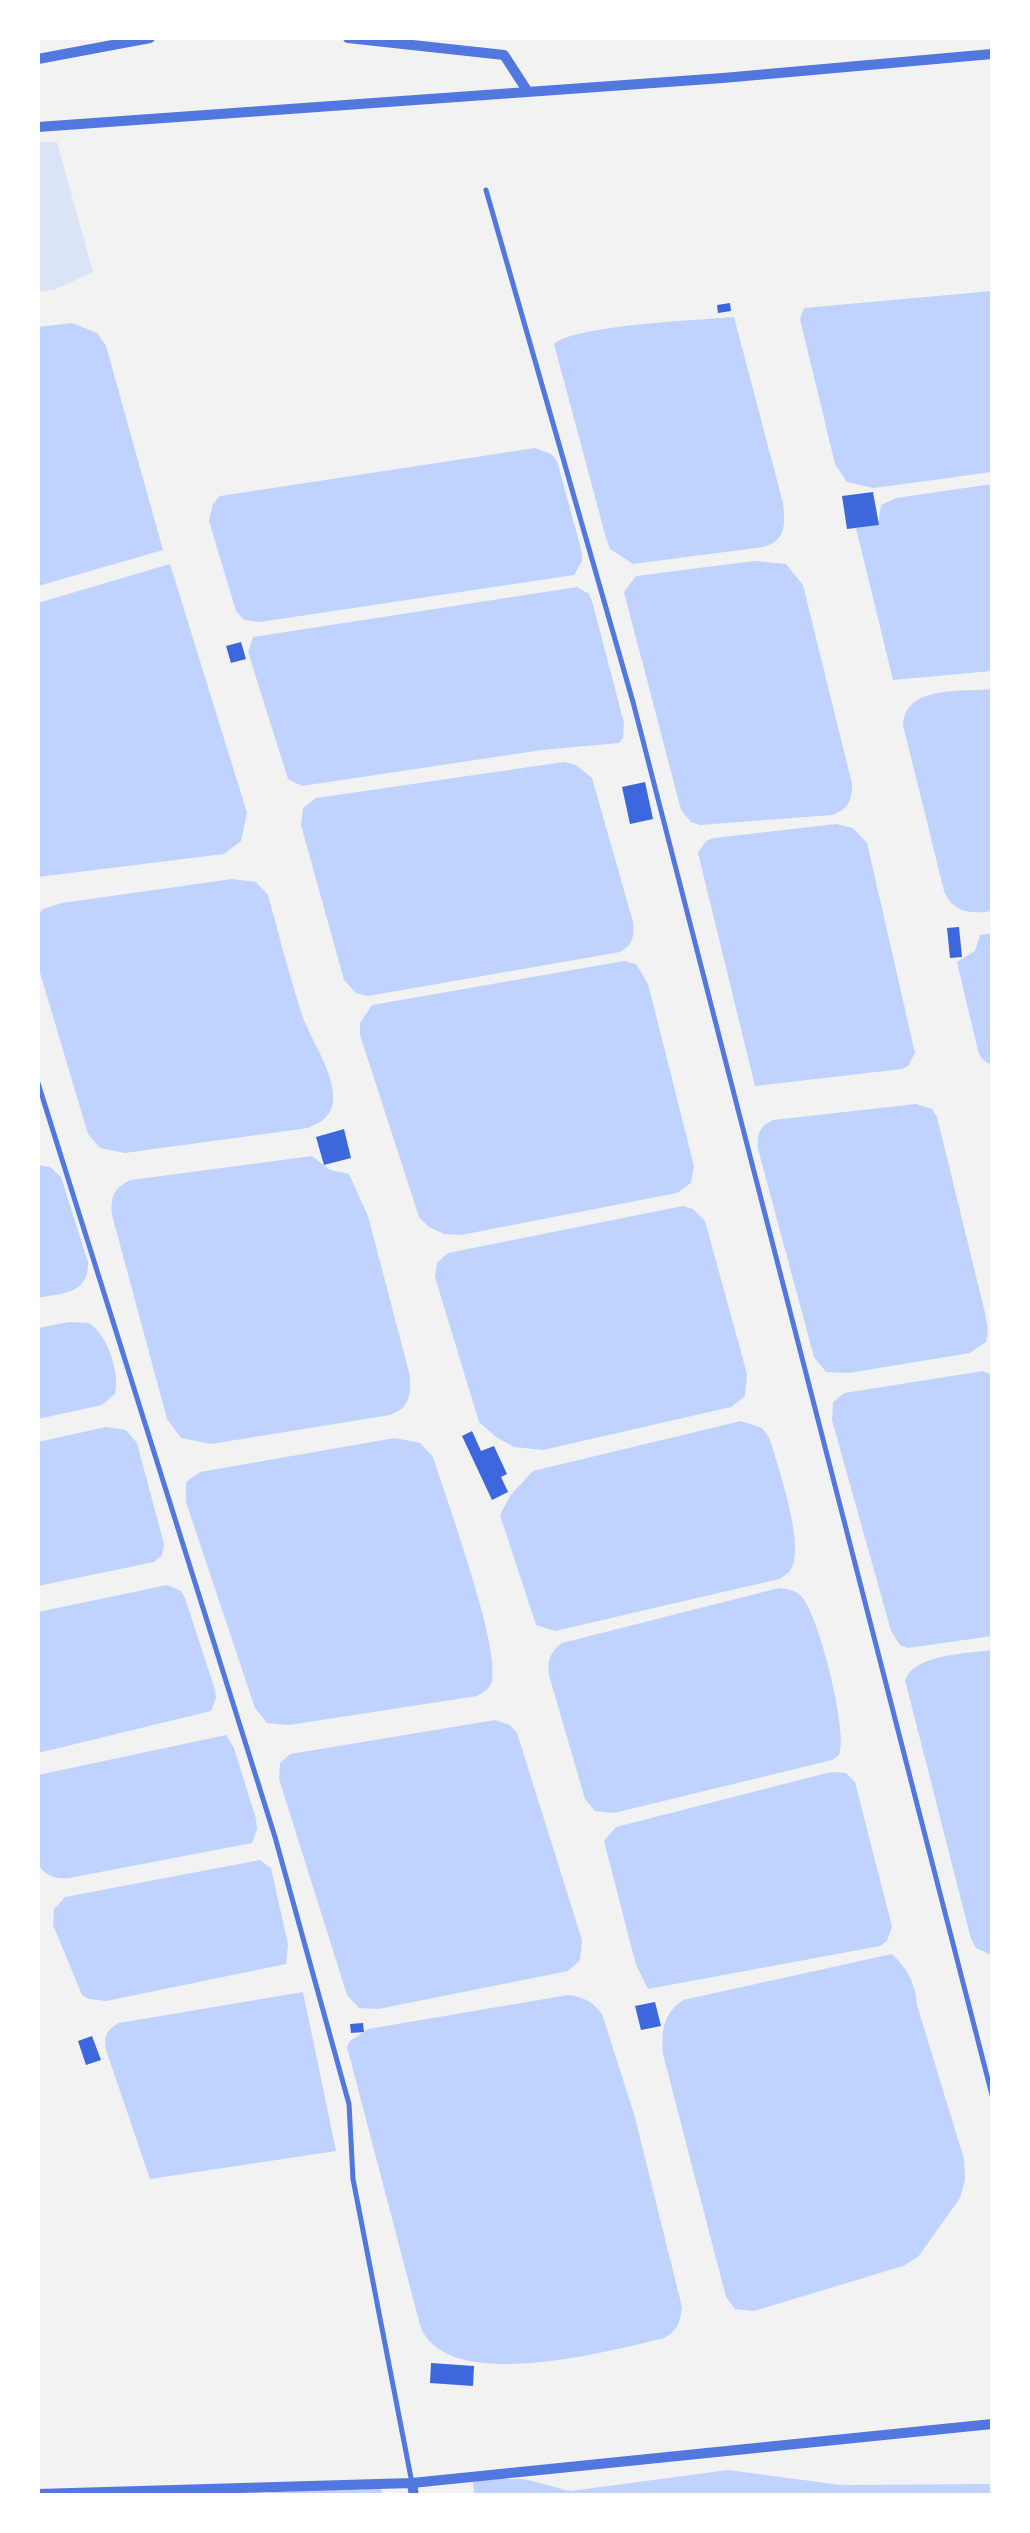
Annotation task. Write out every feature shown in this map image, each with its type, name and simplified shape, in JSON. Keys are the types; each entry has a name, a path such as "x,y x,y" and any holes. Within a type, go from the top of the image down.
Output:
{"street":[{"path":"38,59 150,38"},
{"path":"348,38 504,55 528,92"},
{"path":"38,127 992,54"},
{"path":"38,2494 413,2490 992,2424"}],"lane":[{"path":"486,190 633,702 992,2095"},
{"path":"38,1083 275,1837 349,2104 353,2178 413,2490"}],"shaded area":[{"path":"38,142 57,142 93,272 54,290 38,292"}],"water":[{"path":"992,291 992,472 874,488 847,482 835,464 800,319 804,308"},
{"path":"734,317 783,503 783,530 777,540 763,547 633,564 610,549 606,538 554,344 611,328"},
{"path":"72,323 97,333 106,346 163,550 38,586 38,327"},
{"path":"535,448 557,461 581,549 582,561 574,575 260,622 244,620 236,611 209,521 213,504 220,496"},
{"path":"992,484 992,671 893,680 856,528 878,525 881,505 896,498"},
{"path":"754,561 786,564 803,585 852,784 851,795 846,807 832,815 700,825 691,822 681,810 624,592 636,576"},
{"path":"170,564 247,813 241,841 224,854 38,877 38,603"},
{"path":"577,587 589,594 592,601 624,723 619,743 542,750 302,786 288,779 248,652 253,637"},
{"path":"992,689 992,911 970,912 952,904 944,891 903,725 906,712 924,697"},
{"path":"564,762 576,765 592,778 633,922 631,943 620,952 368,996 356,993 344,980 301,825 303,808 316,798"},
{"path":"836,824 853,828 867,843 915,1053 902,1069 755,1086 698,853 706,841 714,838"},
{"path":"232,879 256,882 268,895 302,1015 331,1080 330,1112 308,1128 125,1153 100,1148 88,1134 38,966 38,915 43,909 62,903"},
{"path":"992,933 992,1064 983,1060 978,1051 957,962 975,951 980,935"},
{"path":"624,961 636,964 648,984 694,1166 691,1183 677,1193 461,1235 444,1234 429,1227 419,1217 360,1035 360,1023 372,1005"},
{"path":"916,1104 932,1109 937,1117 985,1313 986,1342 970,1353 849,1373 826,1372 814,1357 758,1149 760,1132 773,1120"},
{"path":"312,1156 330,1170 349,1174 368,1216 410,1376 408,1400 402,1409 390,1415 211,1444 181,1438 167,1419 112,1215 114,1193 131,1180"},
{"path":"38,1165 50,1167 61,1177 88,1262 79,1286 38,1298"},
{"path":"683,1206 693,1209 705,1221 747,1374 745,1396 731,1407 543,1450 514,1447 496,1437 479,1422 435,1277 437,1263 448,1253"},
{"path":"89,1323 102,1336 114,1365 115,1394 102,1405 38,1419 38,1328"},
{"path":"983,1371 992,1375 992,1636 908,1648 900,1645 891,1631 832,1420 833,1402 844,1393"},
{"path":"741,1421 762,1428 773,1449 793,1524 795,1558 789,1572 779,1579 555,1631 536,1625 500,1515 510,1496 533,1471"},
{"path":"106,1427 126,1430 137,1443 164,1544 162,1555 154,1562 38,1586 38,1442"},
{"path":"395,1438 420,1443 433,1457 480,1605 492,1662 491,1683 477,1696 289,1725 267,1723 255,1708 186,1502 186,1482 200,1472"},
{"path":"167,1585 181,1591 185,1598 215,1690 211,1711 38,1753 38,1612"},
{"path":"779,1588 801,1596 816,1625 836,1700 839,1755 832,1760 614,1813 595,1811 585,1799 549,1675 549,1661 555,1650 562,1643"},
{"path":"992,1650 991,1955 976,1948 971,1939 905,1680 920,1664 931,1660"},
{"path":"495,1720 510,1725 517,1733 582,1940 580,1960 568,1971 378,2009 359,2008 347,1995 279,1779 280,1763 290,1754"},
{"path":"226,1735 234,1748 256,1819 252,1843 69,1878 51,1876 38,1864 38,1775"},
{"path":"831,1772 846,1773 855,1782 892,1927 887,1941 880,1946 648,1989 636,1965 604,1841 616,1827"},
{"path":"260,1860 271,1868 288,1944 286,1964 106,2001 82,1995 53,1925 54,1909 65,1897"},
{"path":"892,1954 912,1983 964,2159 965,2180 960,2198 918,2257 903,2266 754,2311 735,2309 726,2297 663,2054 667,2017 683,2000"},
{"path":"303,1992 336,2151 150,2179 106,2050 109,2031 119,2023"},
{"path":"568,1995 587,2000 602,2014 634,2114 682,2307 679,2321 664,2338 569,2358 494,2364 461,2359 435,2346 420,2325 347,2047 368,2029"},
{"path":"728,2470 841,2485 992,2484 992,2495 474,2496 473,2479 524,2479 570,2491"},
{"path":"381,2486 382,2495 210,2496"}],"building":[{"path":"730,303 731,311 718,313 717,305"},
{"path":"873,492 879,525 847,529 842,496"},
{"path":"241,642 246,659 231,663 226,646"},
{"path":"645,782 653,819 630,824 622,787"},
{"path":"959,927 962,957 950,958 947,928"},
{"path":"344,1129 351,1158 324,1165 316,1137"},
{"path":"472,1431 481,1451 494,1446 507,1474 501,1477 508,1492 492,1500 462,1436"},
{"path":"655,2002 661,2026 641,2030 635,2006"},
{"path":"363,2023 364,2032 351,2033 350,2024"},
{"path":"92,2036 101,2060 86,2065 78,2041"},
{"path":"431,2363 474,2366 473,2386 430,2383"}]}
